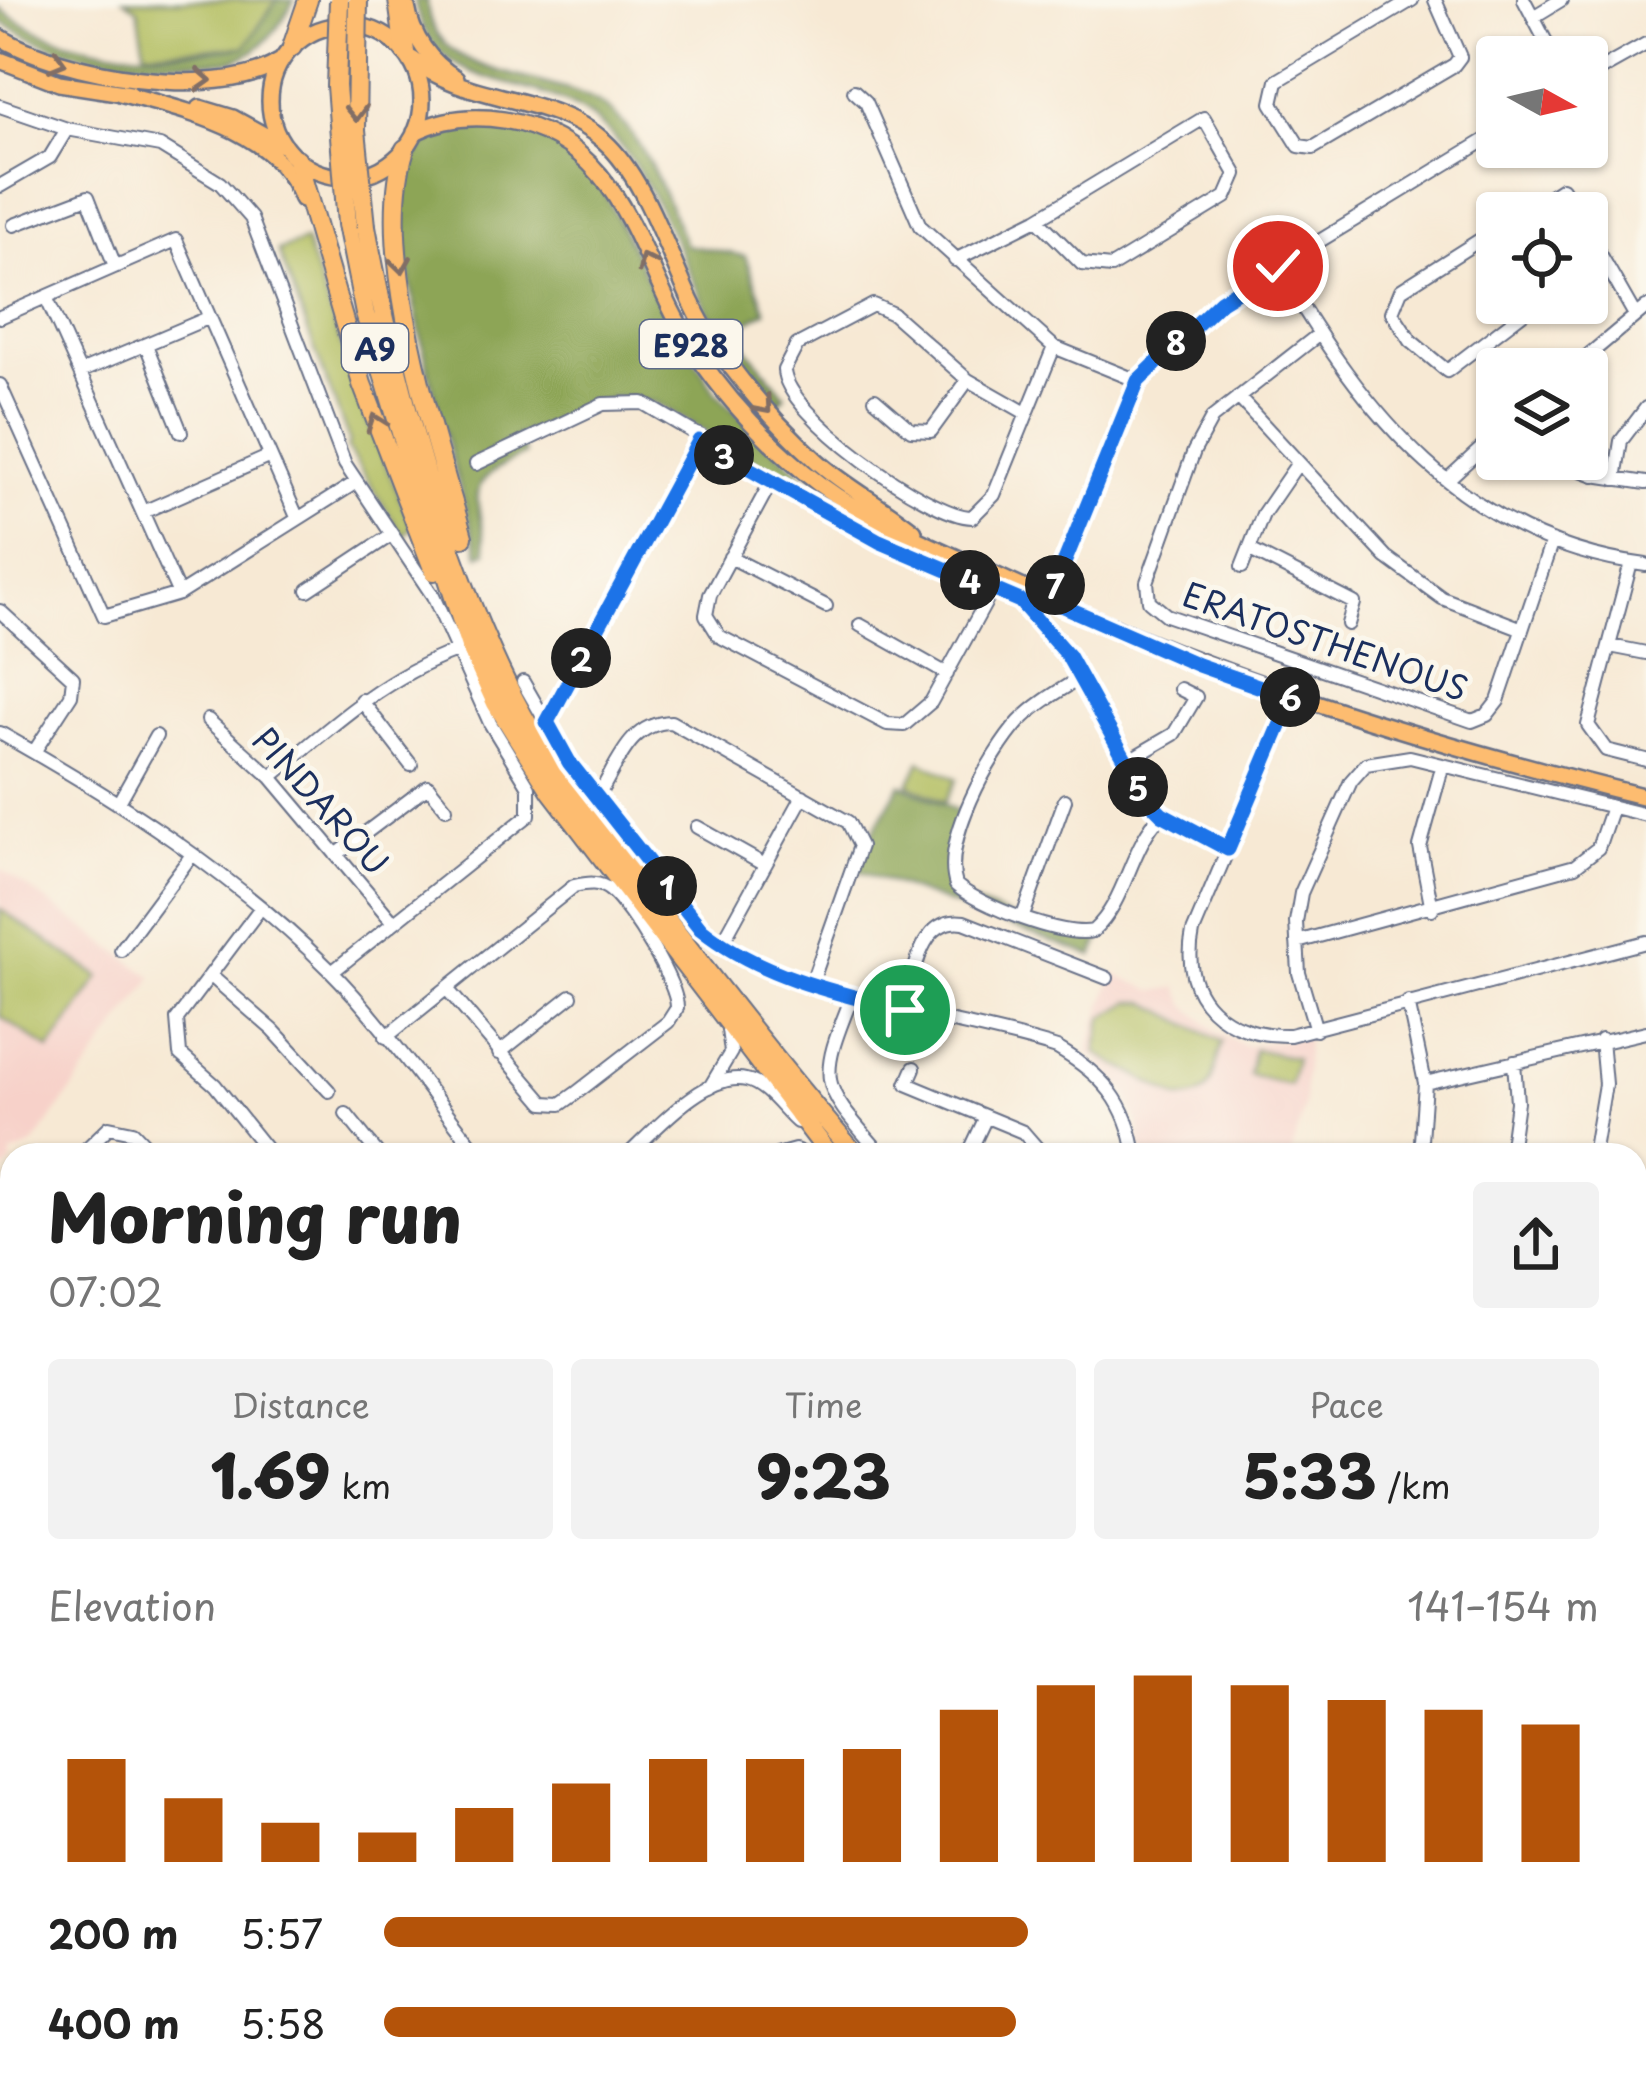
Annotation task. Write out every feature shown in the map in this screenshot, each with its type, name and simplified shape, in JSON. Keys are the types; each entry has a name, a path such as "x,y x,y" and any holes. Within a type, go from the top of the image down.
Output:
{"highway":[{"path":"286,54 308,0"},
{"name":"A9","path":"339,0 336,86 356,225 419,468 472,647 512,696 564,784 815,1143"},
{"name":"A9","path":"356,225 358,0"},
{"path":"402,0 408,56"},
{"path":"410,141 394,216 472,647"},
{"path":"291,153 396,477 446,600 472,647"},
{"name":"A9","path":"711,997 845,1143"}],"main road":[{"path":"402,0 413,30 445,70 515,101"},
{"path":"0,37 38,56 88,70 211,82 247,78 325,27 347,24 380,32 408,56 422,91 410,141 378,170 350,177 311,169 218,113 59,83 0,60"},
{"path":"286,54 271,113 291,153"},
{"name":"E928","path":"408,56 445,82 562,115 604,142 636,184 685,295 762,406 818,462 930,544"},
{"path":"120,93 207,120 273,156 296,184 330,280"},
{"name":"E928","path":"410,141 464,118 495,119 539,129 578,148 616,194 658,286 697,354 746,417 806,474 864,512 1198,665 1465,752 1646,797"}],"street":[{"path":"1412,0 1277,81 1271,104 1299,146 1313,148 1454,65 1460,57 1457,46 1435,0"},
{"path":"1524,0 1543,36"},
{"path":"1533,16 1561,0"},
{"path":"1608,65 1646,44"},
{"path":"854,91 866,102 920,226 1054,346 1138,381"},
{"path":"0,106 67,129 160,146 220,183 251,218 356,483 472,647 490,723 530,787 529,815 332,972"},
{"path":"956,260 1037,219 1204,118 1236,174 1226,197 1111,267 1096,270 1082,264 1037,219"},
{"path":"0,186 50,157 67,129"},
{"path":"1049,600 1138,381 1221,301 1476,146"},
{"path":"14,225 88,197 116,266"},
{"path":"0,317 176,241 297,517"},
{"path":"1476,242 1401,290 1392,312 1411,341 1447,371 1509,324"},
{"path":"1597,348 1641,311 1608,264"},
{"path":"1278,266 1318,335 1403,446 1476,503 1552,541 1646,565"},
{"path":"46,297 178,594"},
{"path":"1026,412 968,380 893,314 874,305 797,345 784,370 795,399 834,434 913,494 960,518 972,518 988,506 1054,346"},
{"path":"80,372 208,318"},
{"name":"ERATOSTHENOUS","path":"1318,335 1212,418 1193,452 1147,582 1149,601 1166,615 1472,721 1487,715 1498,701 1552,541"},
{"path":"146,345 182,432"},
{"path":"875,399 911,430 931,431 968,380"},
{"path":"0,385 104,616 178,594 356,483"},
{"path":"1238,397 1385,557 1442,598 1520,628"},
{"path":"476,464 620,401 643,404 699,441 879,542 993,589 1035,614 1080,678 1126,762 1162,814 1228,849"},
{"path":"1615,479 1621,441 1646,408"},
{"path":"547,722 699,441"},
{"path":"1447,480 1476,453"},
{"path":"142,512 268,457"},
{"path":"1242,568 1263,514 1298,463"},
{"path":"1608,477 1646,483"},
{"path":"771,482 710,595 706,615 719,637 887,724 904,725 919,716 993,589"},
{"path":"308,590 391,535"},
{"path":"1250,550 1338,590 1354,603 1348,624"},
{"path":"730,557 826,605"},
{"path":"1631,563 1589,715 1590,734 1606,750 1646,760"},
{"path":"0,610 73,677 71,695 34,752"},
{"path":"860,625 947,674"},
{"path":"1610,646 1646,653"},
{"path":"271,777 361,700 407,669 472,647"},
{"path":"1080,678 1017,724 979,785 955,846 956,885 970,898 1068,932 1093,931 1106,918 1131,856 1162,814"},
{"path":"524,682 598,796 701,929 721,945 777,973 852,997 1022,1036 1085,1065 1125,1108 1132,1143"},
{"path":"1126,762 1182,725 1196,697 1180,689"},
{"path":"1292,698 1192,932 1192,983 1218,1016 1248,1034 1316,1030 1646,942"},
{"path":"361,700 411,765"},
{"name":"PINDAROU","path":"208,720 271,777 392,921"},
{"path":"598,796 634,734 650,722 671,722 848,822 860,846 812,982"},
{"path":"0,733 162,830 332,972 470,1143"},
{"path":"119,802 156,736"},
{"path":"1316,1030 1298,973 1301,893 1351,781 1366,764 1381,758 1411,757 1646,814"},
{"path":"1432,909 1420,847 1442,768"},
{"path":"336,855 428,786 446,808"},
{"path":"721,945 803,796"},
{"path":"1023,916 1065,800"},
{"path":"1297,942 1432,909 1575,866 1598,848 1612,807"},
{"path":"697,827 763,864"},
{"path":"121,950 191,856"},
{"path":"386,1037 574,886 592,882 611,891 678,993 677,1008 668,1022 561,1104 544,1103 530,1093 448,990"},
{"path":"260,910 177,1019 175,1041 261,1143"},
{"path":"905,1010 925,945 944,921 964,922 1107,978"},
{"path":"211,976 273,1030 328,1091"},
{"path":"499,1053 571,996"},
{"path":"643,1143 710,1088 728,1063 732,1044 711,997"},
{"path":"852,997 826,1066 827,1079 843,1110 872,1143"},
{"path":"1408,1002 1424,1083 1421,1143"},
{"path":"1424,1083 1646,1032"},
{"path":"1594,1143 1605,1084 1600,1040"},
{"path":"1511,1143 1517,1102 1514,1062"},
{"path":"914,1068 907,1084 1023,1132 1033,1143"},
{"path":"710,1088 730,1080 760,1086 813,1143"},
{"path":"346,1114 369,1143"},
{"path":"974,1143 985,1119"},
{"path":"92,1143 109,1127 133,1132 143,1143"}],"shaded area":[{"path":"0,868 153,977 34,1143 0,1143"},
{"path":"1113,974 1155,991 1178,987 1186,1005 1218,1033 1245,1046 1307,1037 1304,1107 1294,1143 1140,1143 1125,1090 1100,1065 1100,1059 1087,1054"}],"green space":[{"path":"124,0 277,0 245,47 145,51 138,9"},
{"path":"277,0 294,0 271,35 247,55 224,62 87,55 43,43 0,21 0,9 56,38 118,51 213,50 245,47"},
{"path":"414,0 427,0 433,28 450,48 474,62 592,99 614,114 647,159 686,245 745,256 766,311 733,331 785,395 778,404 715,325 648,187 614,138 569,104 463,68 442,53 425,31"},
{"path":"462,123 546,134 594,171 657,299 716,393 812,484 812,494 656,403 614,397 516,437 525,454 491,473 478,490 486,552 479,555 426,359 405,248 403,202 408,169 417,153"},
{"path":"305,241 369,424 412,527 403,536 347,448 349,441 278,251"},
{"path":"920,761 957,779 945,802 909,784"},
{"path":"901,784 962,813 948,867 960,899 1067,937 1097,933 1101,937 1093,956 859,871 864,847"},
{"path":"0,909 100,977 50,1050 0,1016"},
{"path":"1131,1002 1146,1002 1222,1042 1211,1081 1200,1095 1178,1098 1096,1053 1103,1018"},
{"path":"1254,1049 1296,1058 1290,1085 1249,1075"}],"route":[{"path":"905,1010 777,973 721,945 701,929 569,762 547,722 699,441 879,541 1020,601 1068,656 1148,800 1162,814 1228,849 1292,698 1198,665 1049,600 1138,381 1221,301 1278,266"}]}
